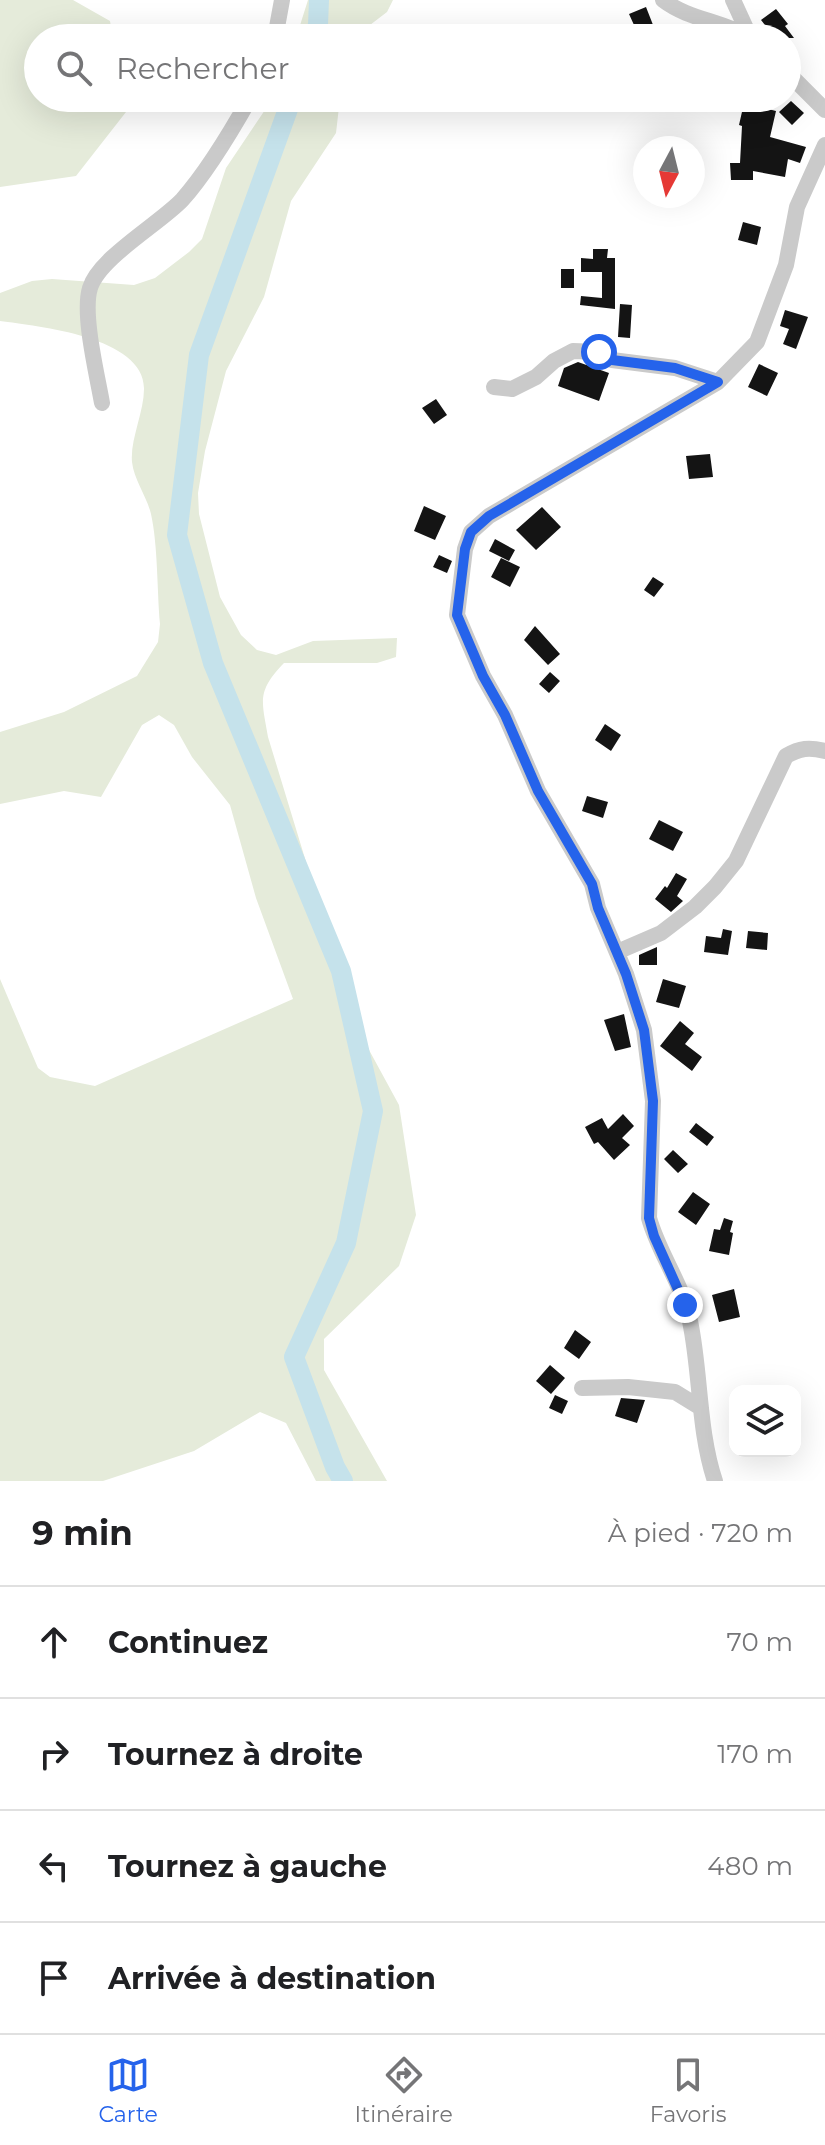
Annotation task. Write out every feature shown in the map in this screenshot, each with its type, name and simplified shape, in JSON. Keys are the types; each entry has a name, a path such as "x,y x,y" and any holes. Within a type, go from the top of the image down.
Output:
{"street":[{"path":"278,24 282,0"},
{"path":"663,0 676,11 720,24"},
{"path":"733,0 744,24"},
{"path":"801,86 825,110"},
{"path":"102,403 87,306 90,286 99,270 181,201 242,112"},
{"path":"715,1481 701,1408 690,1320 649,1218 653,1101 651,1066 644,1030 598,908 592,884 538,791 457,615 463,563 471,532 489,516 718,382 757,342 786,265 797,207 825,145"},
{"path":"494,387 512,389 536,377 554,361 573,351 599,352 612,360 675,368 718,382"},
{"path":"617,952 661,933 715,887 736,861 786,756 811,747 825,751"},
{"path":"582,1388 628,1387 675,1392 701,1408"}],"green space":[{"path":"0,0 73,0 111,24 24,24 24,112 126,112 76,176 0,187"},
{"path":"308,0 393,0 387,12 371,24 300,24"},
{"path":"264,112 338,112 336,133 291,201 264,297 226,371 205,451 198,493 199,514 220,597 241,635 257,650 276,655 313,641 397,638 396,657 377,663 284,663 269,682 263,697 268,737 356,1026 399,1105 416,1215 399,1266 324,1339 324,1370 387,1481 316,1481 286,1423 260,1412 194,1451 103,1481 0,1481 0,979 38,1068 50,1077 95,1086 293,999 256,898 230,805 192,757 174,725 159,715 142,725 101,797 64,791 0,804 0,732 64,712 137,676 158,642 160,624 153,527 132,462 144,389 140,371 127,357 87,337 0,321 0,293 32,281 52,279 134,285 155,278 202,239 226,168"}],"building":[{"path":"646,7 653,24 634,24 629,14"},
{"path":"776,9 788,24 764,24 761,20"},
{"path":"801,110 804,113 792,125 779,112"},
{"path":"742,112 776,112 770,137 806,147 800,163 788,159 785,177 753,171 753,180 731,180 730,163 740,163 742,126 739,125"},
{"path":"743,222 761,227 757,245 738,240"},
{"path":"593,249 608,249 607,258 615,258 615,309 580,305 581,296 602,298 602,272 581,272 581,258 593,259"},
{"path":"561,269 574,269 574,288 561,288"},
{"path":"620,304 632,305 630,338 618,337"},
{"path":"785,310 808,317 796,349 783,344 789,329 780,326"},
{"path":"578,362 609,373 599,401 558,386 564,368"},
{"path":"759,364 778,373 767,396 748,387"},
{"path":"436,399 447,415 434,424 422,408"},
{"path":"710,454 713,477 689,479 686,456"},
{"path":"424,506 446,516 435,540 414,531"},
{"path":"542,507 561,527 536,550 516,530"},
{"path":"495,539 515,550 509,561 489,551"},
{"path":"439,555 452,561 447,573 433,567"},
{"path":"501,558 520,567 510,587 491,577"},
{"path":"653,577 664,584 654,597 644,590"},
{"path":"535,626 560,654 548,665 524,640"},
{"path":"550,672 560,681 549,693 539,684"},
{"path":"605,724 621,735 611,751 595,740"},
{"path":"587,796 608,802 603,818 582,811"},
{"path":"659,820 683,832 673,851 649,839"},
{"path":"676,873 687,879 677,896 683,901 671,912 655,899 665,886 667,888"},
{"path":"723,929 732,931 728,955 704,952 706,936 721,938"},
{"path":"748,931 768,933 767,950 746,948"},
{"path":"657,947 657,965 639,965 639,955"},
{"path":"663,979 686,986 679,1008 656,1002"},
{"path":"624,1014 631,1047 615,1051 604,1020"},
{"path":"680,1021 694,1033 685,1044 702,1057 692,1071 660,1046"},
{"path":"623,1114 634,1126 622,1138 630,1145 614,1160 598,1142 594,1144 585,1127 602,1118 608,1129"},
{"path":"696,1123 714,1137 707,1146 689,1132"},
{"path":"673,1150 688,1164 678,1173 664,1159"},
{"path":"693,1192 710,1204 696,1225 678,1212"},
{"path":"724,1218 733,1221 729,1255 709,1251 714,1229 720,1230"},
{"path":"734,1289 740,1317 719,1322 712,1295"},
{"path":"575,1330 591,1342 579,1359 564,1348"},
{"path":"550,1365 565,1378 551,1394 536,1381"},
{"path":"555,1395 568,1401 562,1414 549,1408"},
{"path":"621,1398 645,1400 637,1423 615,1416"}],"waterway":[{"path":"318,24 319,0"},
{"path":"287,112 199,355 177,535 213,663 341,971 373,1111 346,1243 294,1357 343,1481"}],"route":[{"path":"599,352 612,360 675,368 718,382 489,516 471,532 465,549 457,615 538,791 592,884 598,908 626,974 644,1030 651,1066 653,1101 649,1218 685,1305"}]}
